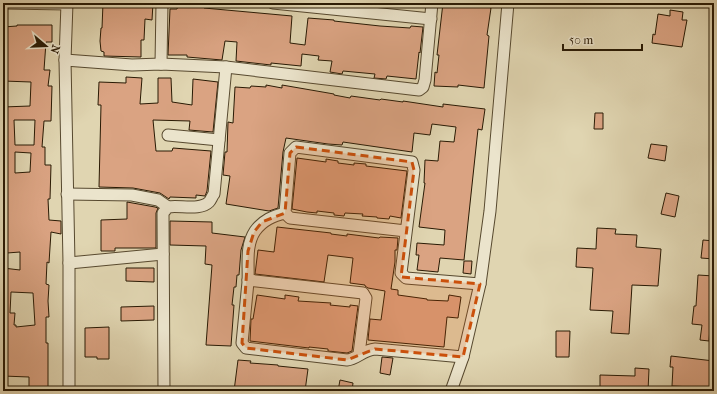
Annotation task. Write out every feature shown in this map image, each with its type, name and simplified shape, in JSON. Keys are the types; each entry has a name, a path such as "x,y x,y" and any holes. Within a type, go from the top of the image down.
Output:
{"street":[{"path":"5,3 67,3 65,60 69,391"},
{"path":"161,64 162,3"},
{"path":"274,3 431,19"},
{"path":"65,60 132,65 161,64 226,66 419,90 423,86 425,80 432,3"},
{"path":"451,391 463,357 480,284 490,211 508,3"},
{"path":"67,194 132,195 158,200 168,206 179,205 192,207 202,206 209,202 214,194 226,66"},
{"path":"168,135 219,140"},
{"path":"406,231 290,218 286,213 290,153 296,147 412,162 414,170 401,273 406,278 480,284"},
{"path":"164,391 163,213 168,206"},
{"path":"286,213 272,216 262,222 254,232 248,251 248,280 242,343 246,348 347,360 352,360 359,354 375,349 463,357"},
{"path":"68,263 163,254"},
{"path":"248,280 363,293 366,298 359,354"}],"highlighted area":[{"path":"296,147 412,162 414,170 401,277 480,284 463,357 375,349 347,360 246,348 242,343 248,251 254,232 262,222 285,213 290,153"}],"building":[{"path":"103,3 153,3 152,20 145,19 144,40 141,40 141,57 104,56 104,52 101,51 100,41"},
{"path":"443,3 469,6 470,3 490,3 491,8 487,35 489,36 484,88 458,85 458,87 434,86 435,72 437,73 439,55 437,55"},
{"path":"191,5 204,6 204,8 292,16 290,43 305,45 308,18 380,26 410,28 411,26 423,27 416,79 387,76 386,79 374,78 375,74 343,71 342,74 330,72 332,61 318,60 319,56 302,54 301,66 271,63 271,65 236,61 237,42 225,41 222,60 187,57 187,55 168,55 170,9 177,9 178,6 191,7"},
{"path":"670,10 683,12 682,20 687,20 682,47 652,43 653,34 655,35 658,14 670,16"},
{"path":"52,25 52,42 46,42 44,70 50,70 48,86 52,86 51,121 44,121 42,147 45,147 45,165 51,165 50,199 48,199 49,220 61,221 61,234 51,232 49,263 47,262 46,284 49,285 49,317 46,317 46,343 48,343 48,391 29,391 29,377 3,376 3,268 20,270 20,252 7,253 6,243 3,243 3,107 30,106 31,82 3,81 3,27","holes":["14,120 35,120 34,145 15,145","15,152 31,153 30,172 15,173","11,292 33,293 35,325 16,327 16,325 14,325 15,313 10,313"]},
{"path":"126,77 142,78 140,104 158,103 158,78 171,78 172,102 192,105 193,79 218,82 213,132 189,130 190,121 153,120 156,151 172,151 173,148 211,151 207,191 205,196 196,195 196,198 170,197 169,199 160,193 133,188 99,187 101,105 98,105 99,82 126,83"},
{"path":"266,85 282,88 282,85 350,98 351,96 380,100 403,101 443,107 443,104 485,109 482,130 478,129 464,260 440,258 438,272 417,270 419,255 416,255 417,243 444,245 445,230 419,227 425,183 425,160 438,161 440,141 454,142 456,127 432,124 430,135 414,133 412,152 343,142 342,145 286,138 283,152 278,208 269,211 226,204 230,176 223,175 225,152 227,152 228,122 233,123 235,87 266,87"},
{"path":"595,113 603,113 603,129 594,129"},
{"path":"651,144 667,146 665,161 648,158"},
{"path":"297,158 326,162 326,159 338,161 338,163 354,165 354,163 366,164 366,166 407,171 401,218 390,216 389,219 377,218 362,216 363,214 345,213 344,216 334,215 334,213 317,211 317,213 292,209"},
{"path":"666,193 679,196 675,217 661,214"},
{"path":"127,202 158,208 156,213 156,248 115,248 115,251 101,251 101,220 127,219"},
{"path":"170,221 212,222 212,233 245,237 241,250 239,275 237,275 236,287 234,287 231,346 206,345 212,265 205,264 206,246 170,245"},
{"path":"277,227 347,236 347,234 379,238 398,238 397,250 395,250 395,262 391,289 398,290 398,295 427,300 448,301 449,295 461,297 458,318 447,317 444,347 368,340 370,319 381,320 385,291 368,288 365,285 350,283 353,258 328,255 324,282 255,274 258,250 274,252"},
{"path":"597,228 616,229 615,234 637,235 636,247 661,249 658,286 632,285 629,334 611,333 613,311 590,310 593,268 576,267 577,248 596,249"},
{"path":"703,240 714,241 714,259 701,258"},
{"path":"464,261 472,261 471,274 463,273"},
{"path":"126,268 154,268 154,282 126,281"},
{"path":"698,275 714,276 714,327 710,327 709,341 700,340 702,325 692,324 694,306 696,306"},
{"path":"257,295 285,299 285,295 299,297 298,301 331,303 330,305 350,307 350,305 358,306 352,351 347,353 328,351 328,349 250,341 251,319 253,319"},
{"path":"154,306 154,320 121,321 121,307"},
{"path":"109,327 109,359 85,357 85,328"},
{"path":"556,331 570,331 569,357 556,357"},
{"path":"671,356 714,361 714,388 672,386 673,367 670,367"},
{"path":"382,357 393,358 390,375 380,373"},
{"path":"238,360 251,361 250,363 308,369 305,391 234,391"},
{"path":"635,368 649,369 648,391 600,391 600,375 635,376"},
{"path":"340,380 353,383 352,391 338,391"}]}
